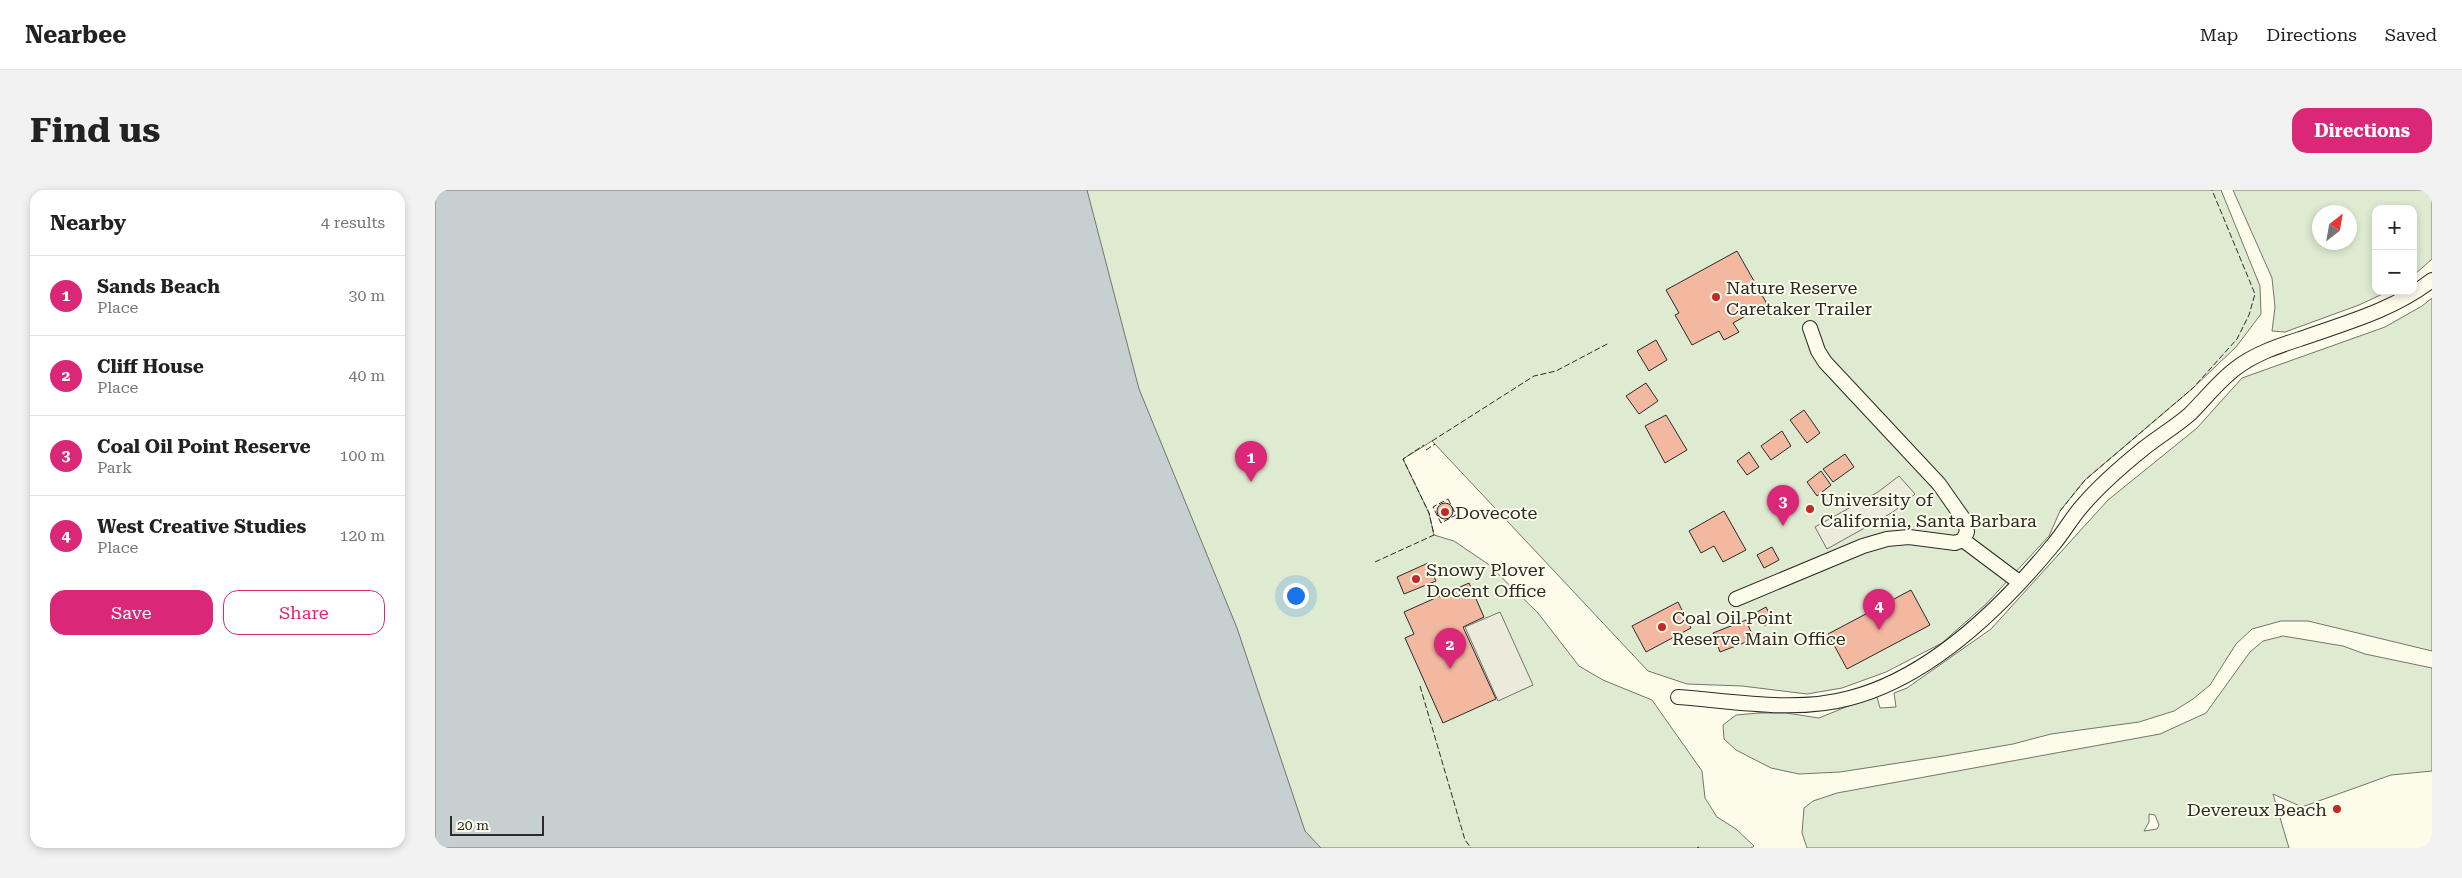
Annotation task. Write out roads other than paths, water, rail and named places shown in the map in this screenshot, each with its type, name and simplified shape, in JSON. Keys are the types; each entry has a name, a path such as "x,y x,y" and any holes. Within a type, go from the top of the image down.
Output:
{"lane":[{"path":"1678,697 1785,704 1817,704 1850,698 1891,683 1923,665 1959,638 2019,582 2054,544 2083,505 2113,474 2189,414 2234,369 2272,348 2374,313 2407,297 2432,280"},
{"path":"1736,599 1863,546 1887,539 1909,537 1955,543 1963,540 1967,532 1965,521 1939,484 1825,362 1818,351 1810,328"},
{"path":"1963,540 2019,582"}],"place":[{"name":"Nature Reserve Caretaker Trailer","path":"1716,297"},
{"name":"Sands Beach","path":"1251,482"},
{"name":"University of California, Santa Barbara","path":"1810,509"},
{"name":"Dovecote","path":"1445,512"},
{"name":"Coal Oil Point Reserve","path":"1783,526"},
{"name":"Snowy Plover Docent Office","path":"1416,579"},
{"name":"Coal Oil Point Reserve Main Office","path":"1662,627"},
{"name":"West Creative Studies","path":"1879,630"},
{"name":"Cliff House","path":"1450,669"},
{"name":"Devereux Beach","path":"2337,809"}]}
